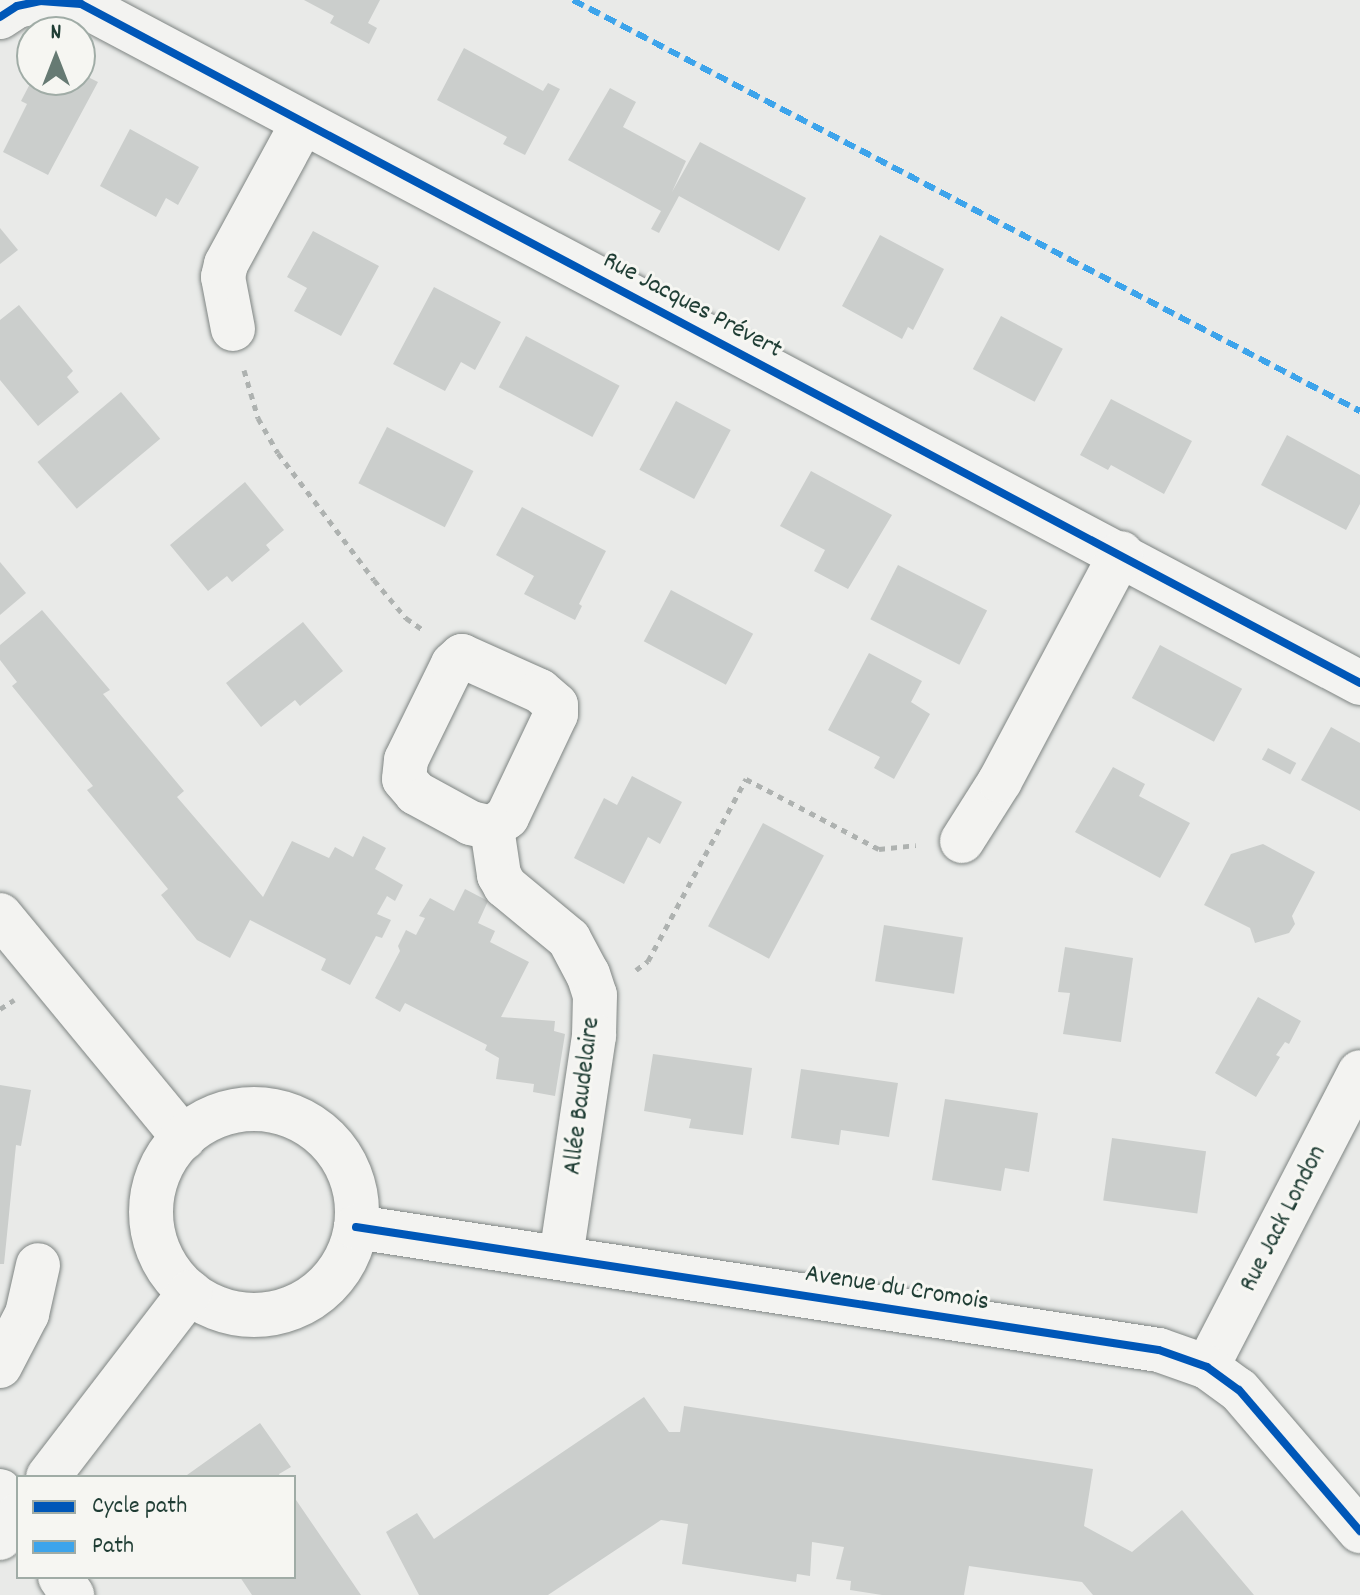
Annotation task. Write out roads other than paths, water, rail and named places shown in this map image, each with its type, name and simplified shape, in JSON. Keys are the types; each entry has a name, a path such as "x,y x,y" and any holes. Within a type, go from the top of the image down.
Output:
{"street":[{"name":"Rue Jacques Prévert","path":"0,17 17,6 40,1 81,4 302,124 1121,553 1360,683"},
{"path":"233,329 223,277 226,264 302,124"},
{"path":"962,841 1000,781 1121,553"},
{"path":"462,656 549,695 556,705 556,714 507,817 492,828 471,823 416,793 404,779 406,760 453,664 462,656"},
{"name":"Allée Baudelaire","path":"492,828 499,875 505,886 569,939 588,974 595,995 594,1036 561,1258"},
{"path":"0,915 184,1138"},
{"name":"Rue Jack London","path":"1207,1367 1360,1072"},
{"path":"271,1110 303,1121 330,1142 349,1170 358,1203 356,1227 345,1263 326,1287 301,1305 271,1314 240,1315 210,1306 190,1292 164,1263 153,1233 151,1201 160,1170 184,1138 204,1122 236,1111 271,1110"},
{"name":"Avenue du Cromois","path":"356,1227 1159,1350 1207,1367 1239,1390 1360,1531"},
{"path":"0,1366 27,1314 38,1265"},
{"path":"50,1475 190,1292"},
{"path":"0,1491 16,1512"},
{"path":"0,1538 16,1518"}]}
